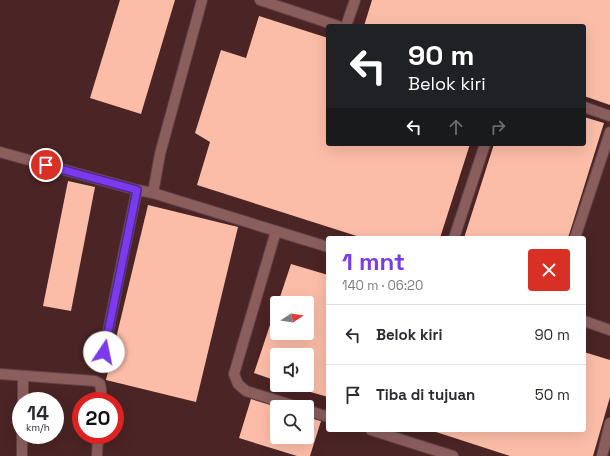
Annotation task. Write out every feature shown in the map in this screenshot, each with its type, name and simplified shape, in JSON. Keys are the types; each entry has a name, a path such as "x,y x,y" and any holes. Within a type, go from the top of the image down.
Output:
{"street":[{"path":"153,193 160,154 202,0"},
{"path":"260,0 332,24"},
{"path":"347,24 355,0"},
{"path":"586,108 610,116"},
{"path":"576,236 610,132"},
{"path":"455,236 484,146"},
{"path":"0,152 137,190 153,193 326,246"},
{"path":"101,367 137,190"},
{"path":"275,400 246,391 238,384 234,374 276,231"},
{"path":"586,322 610,330"},
{"path":"0,374 95,381 100,384 101,392"},
{"path":"22,392 23,376"},
{"path":"314,412 326,415"},
{"path":"602,456 610,423"},
{"path":"377,432 453,456"},
{"path":"22,444 22,456"},
{"path":"97,456 98,444"}],"building":[{"path":"120,0 175,0 141,114 90,98"},
{"path":"372,0 610,0 610,105 586,97 586,24 365,24"},
{"path":"259,16 326,37 326,146 469,146 441,236 357,236 197,185 210,142 195,133 221,50 246,58"},
{"path":"586,118 604,123 569,236 465,236 493,146 586,146"},
{"path":"68,181 95,187 71,311 43,306"},
{"path":"148,205 238,227 196,402 106,380"},
{"path":"291,264 326,274 326,396 310,392 314,392 314,348 270,348 270,379 254,373 270,325 270,340 314,340 314,296 280,296"},
{"path":"586,353 610,360 610,397 593,456 510,456 436,432 586,432"},
{"path":"251,399 270,405 270,444 314,444 310,456 297,456 239,438"},
{"path":"314,419 321,421 314,443"}],"route":[{"path":"46,165 137,190 104,352"}]}
